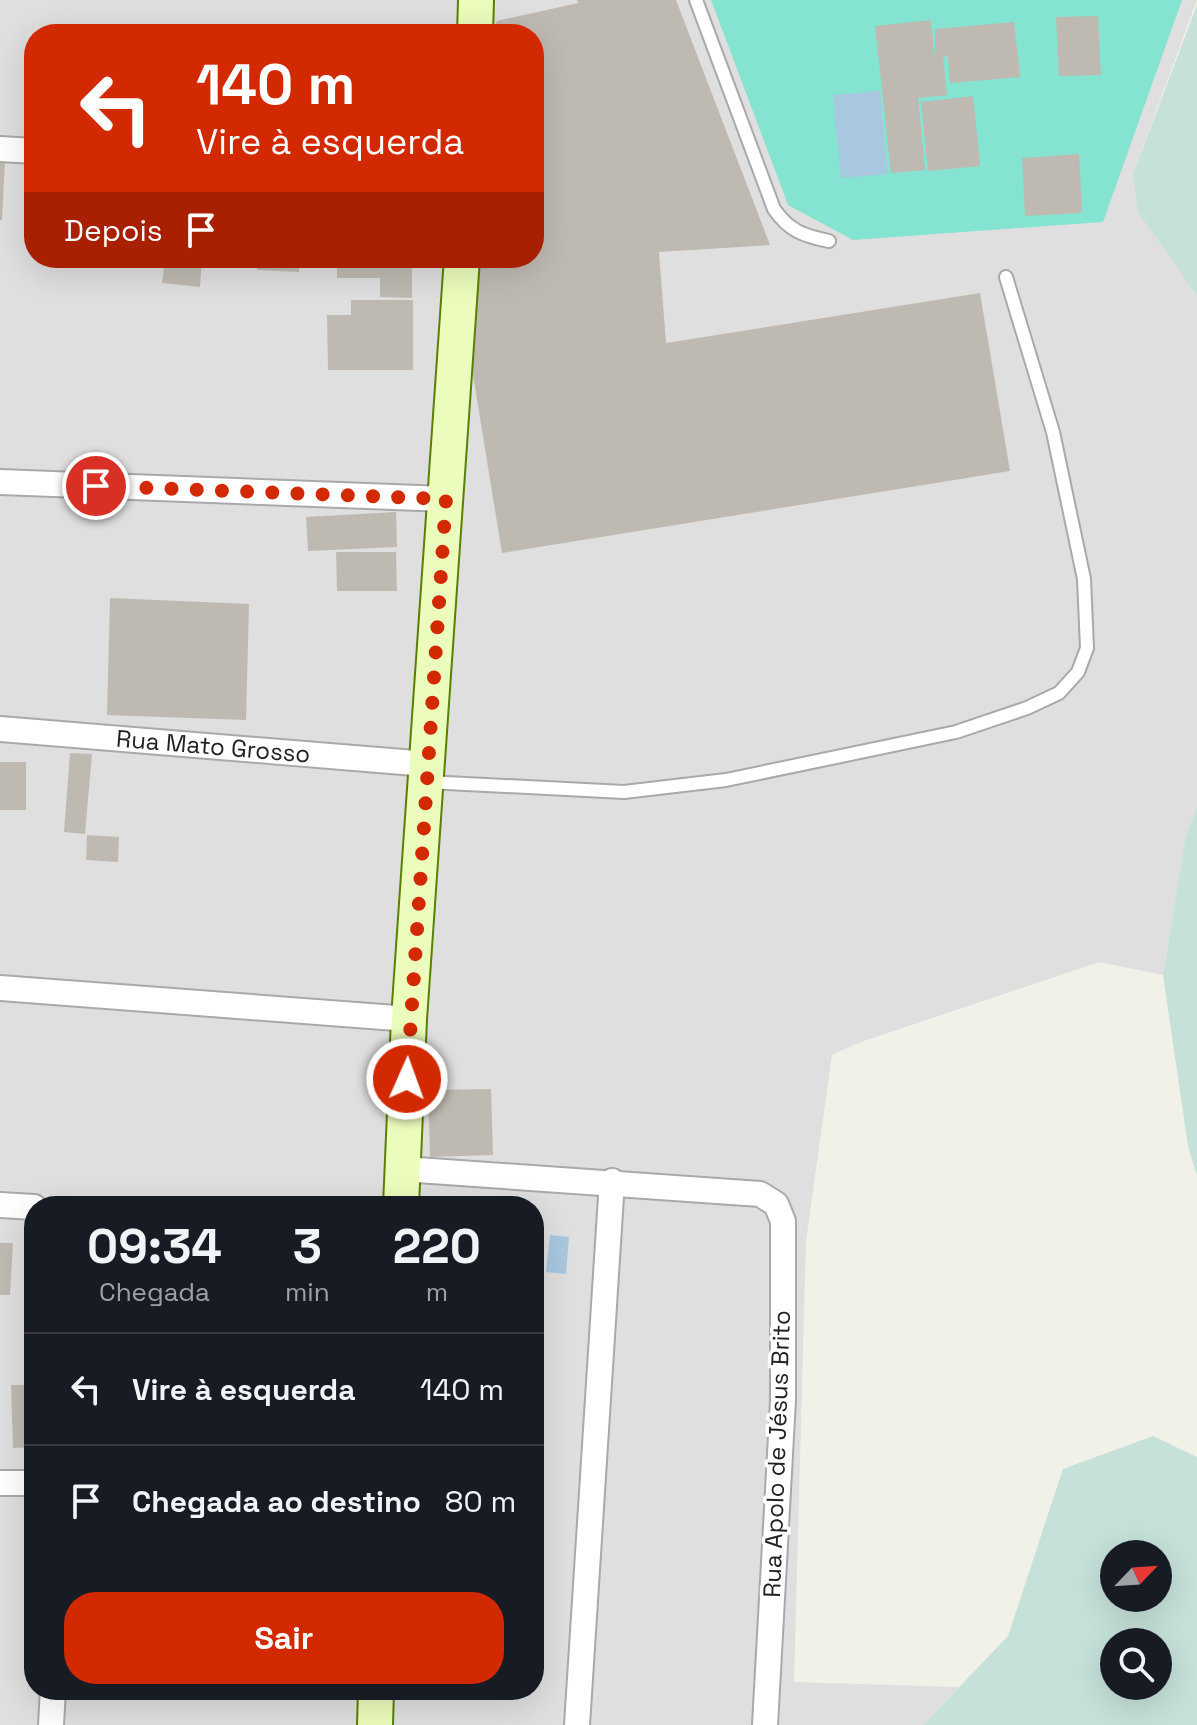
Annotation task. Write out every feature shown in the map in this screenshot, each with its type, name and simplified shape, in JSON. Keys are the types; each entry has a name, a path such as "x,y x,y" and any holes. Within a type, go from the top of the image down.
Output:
{"street":[{"path":"475,24 476,0"},
{"path":"0,149 24,150"},
{"path":"402,1196 409,1019 461,268"},
{"path":"0,482 446,499"},
{"name":"Rua Mato Grosso","path":"0,729 427,773"},
{"path":"0,988 409,1019"},
{"path":"403,1169 612,1181 577,1725"},
{"name":"Rua Apolo de Jésus Brito","path":"612,1181 760,1194 776,1204 783,1221 783,1400 765,1725"},
{"path":"0,1205 24,1206"},
{"path":"0,1483 24,1483"},
{"path":"51,1725 52,1700"},
{"path":"375,1725 376,1700"}],"lane":[{"path":"696,0 774,209 785,225 804,236 829,241"},
{"path":"427,773 624,792 726,780 956,732 1027,708 1059,693 1078,672 1087,648 1084,579 1053,432 1006,277"}],"shaded area":[{"path":"0,0 1197,0 1133,174 1197,295 1197,807 1185,839 1163,975 1099,962 861,1042 832,1055 806,1241 794,1682 959,1687 923,1725 0,1725"},
{"path":"711,0 1182,0 1103,222 853,240 788,205"},
{"path":"1197,5 1197,295 1138,212 1133,174"},
{"path":"880,91 888,174 841,178 833,95"},
{"path":"1197,807 1197,1176 1188,1146 1163,975 1185,839"},
{"path":"550,1235 569,1237 566,1274 546,1272"},
{"path":"1153,1436 1197,1457 1197,1725 923,1725 1008,1636 1063,1469"}],"building":[{"path":"577,0 676,0 770,245 659,252 666,343 980,293 1010,471 502,553 473,375 465,268 544,268 544,24 495,24 497,21 578,3"},
{"path":"1098,16 1101,75 1059,76 1056,17"},
{"path":"931,20 935,58 935,29 1014,22 1020,77 950,83 948,56 943,57 947,95 918,98 925,170 891,173 875,26"},
{"path":"973,96 980,166 928,171 921,102"},
{"path":"1079,154 1082,213 1025,216 1022,158"},
{"path":"0,162 5,162 2,220 0,220"},
{"path":"164,268 201,268 200,287 162,283"},
{"path":"257,268 299,268 299,272"},
{"path":"337,268 412,268 412,298 380,297 380,278 337,278"},
{"path":"351,300 413,300 413,370 328,370 327,315 351,315"},
{"path":"396,512 397,547 308,551 306,517"},
{"path":"336,552 396,552 397,591 337,591"},
{"path":"110,598 249,604 246,720 107,715"},
{"path":"70,753 92,754 85,834 64,832"},
{"path":"0,762 26,762 26,810 0,810"},
{"path":"87,835 119,837 118,862 86,860"},
{"path":"491,1089 493,1155 430,1157 428,1090"},
{"path":"0,1243 13,1243 10,1295 0,1295"},
{"path":"11,1385 24,1385 24,1447 13,1448"}],"route":[{"path":"96,486 446,499 407,1079"}]}
